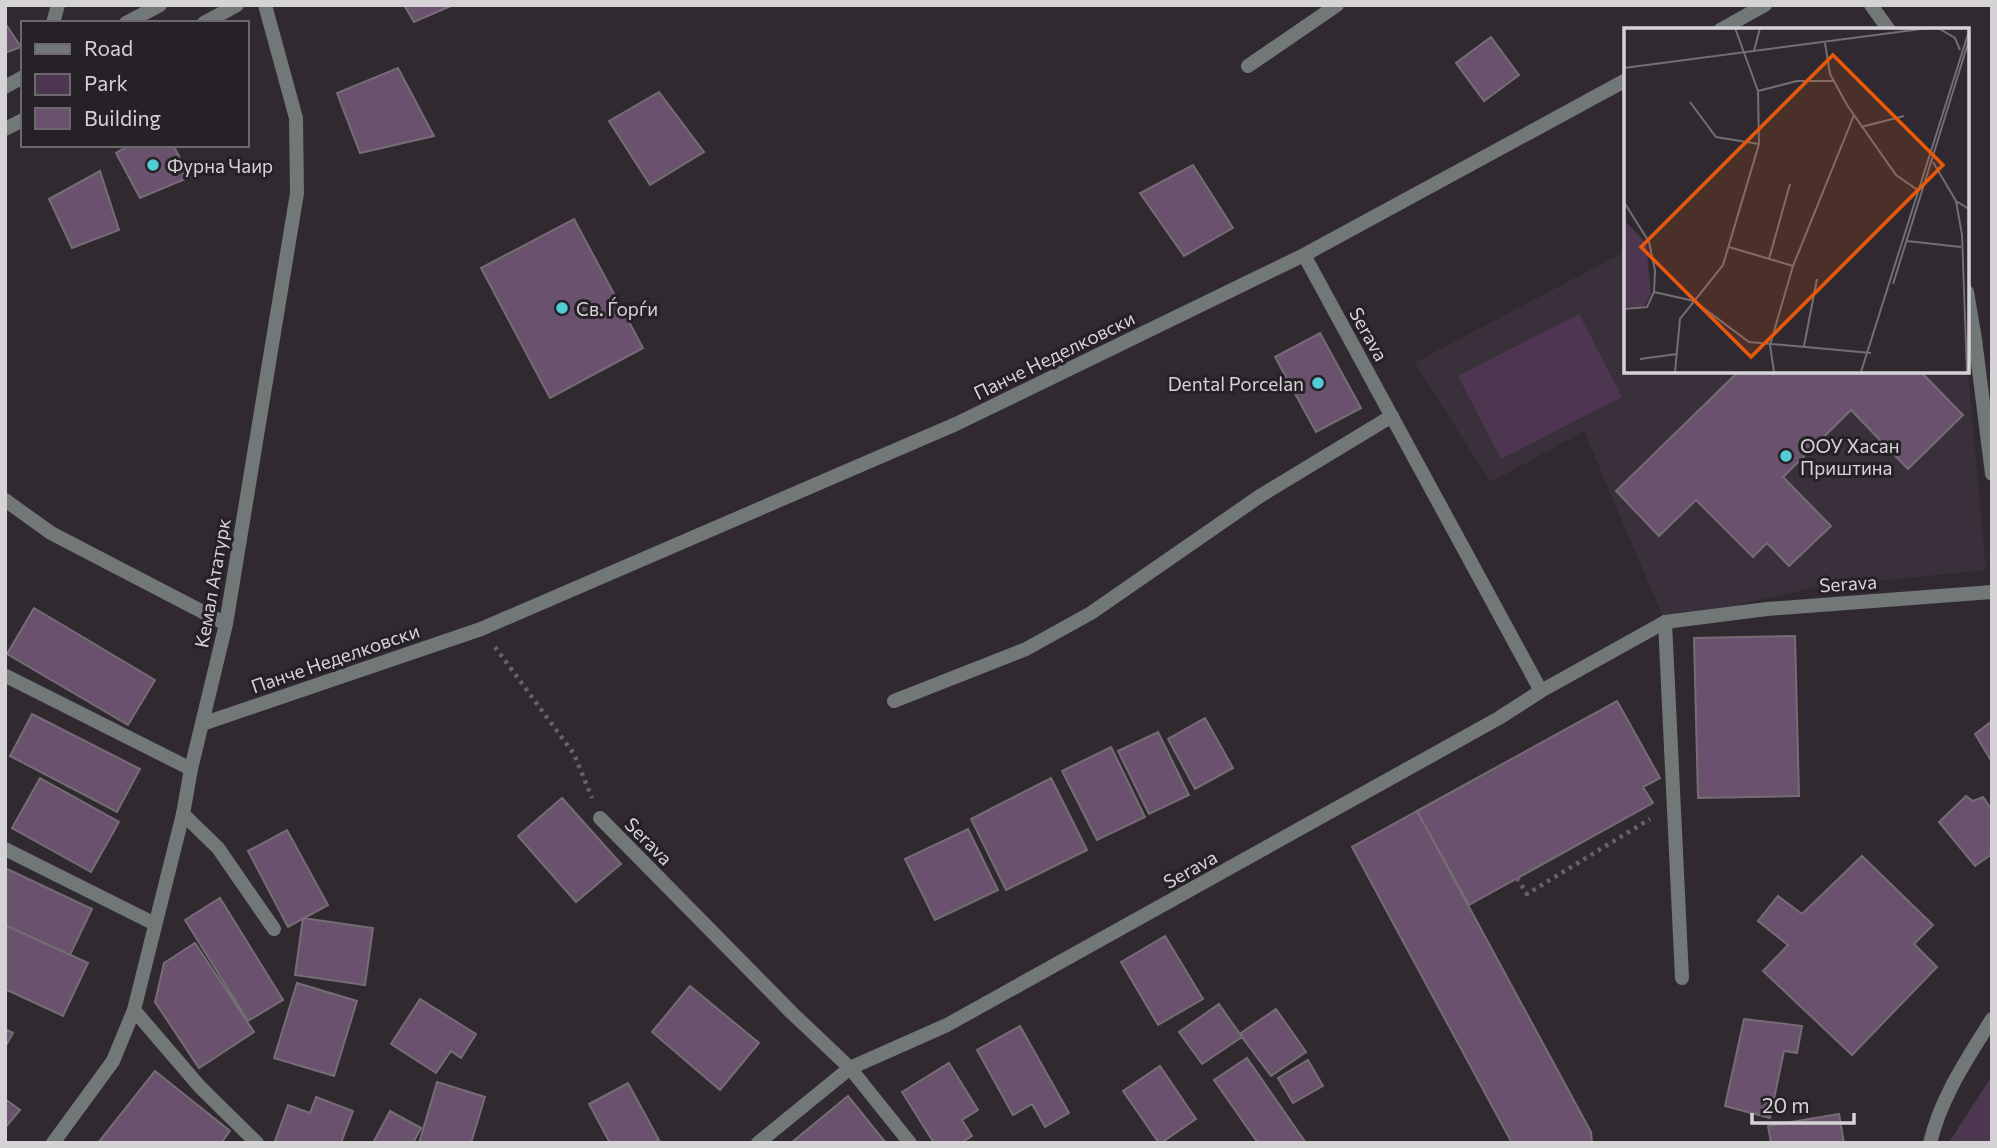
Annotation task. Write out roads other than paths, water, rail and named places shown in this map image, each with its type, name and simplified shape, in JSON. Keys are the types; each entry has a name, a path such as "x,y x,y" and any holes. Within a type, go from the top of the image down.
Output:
{"street":[{"path":"130,21 160,5"},
{"path":"208,21 237,5"},
{"name":"Кемал Ататурк","path":"53,1143 113,1061 134,1010 183,814 191,769 226,624 297,193 296,118 265,5"},
{"path":"1248,66 1337,5"},
{"path":"1724,28 1765,5"},
{"path":"1871,5 1888,28"},
{"path":"5,87 21,78"},
{"name":"Панче Неделковски","path":"202,724 481,629 956,424 1304,255 1624,81"},
{"path":"5,129 21,121"},
{"name":"Serava","path":"1304,255 1541,691"},
{"path":"1969,304 1992,474"},
{"path":"894,701 1026,649 1091,613 1260,496 1392,416"},
{"path":"5,500 51,533 226,624"},
{"name":"Serava","path":"758,1143 850,1068 947,1025 1499,718 1541,691 1665,622 1767,608 1992,592"},
{"path":"1665,622 1682,978"},
{"path":"6,676 191,769"},
{"path":"183,814 218,848 274,929"},
{"name":"Serava","path":"600,818 792,1013 850,1068 910,1143"},
{"path":"5,849 155,924"},
{"path":"134,1010 200,1087 257,1143"},
{"path":"1930,1143 1953,1080 1992,1019"}],"place":[{"name":"Фурна Чаир","path":"153,165"},
{"name":"Св. Ѓорѓи","path":"562,308"},
{"name":"Dental Porcelan","path":"1318,383"},
{"name":"ООУ Хасан Приштина","path":"1786,456"}]}
